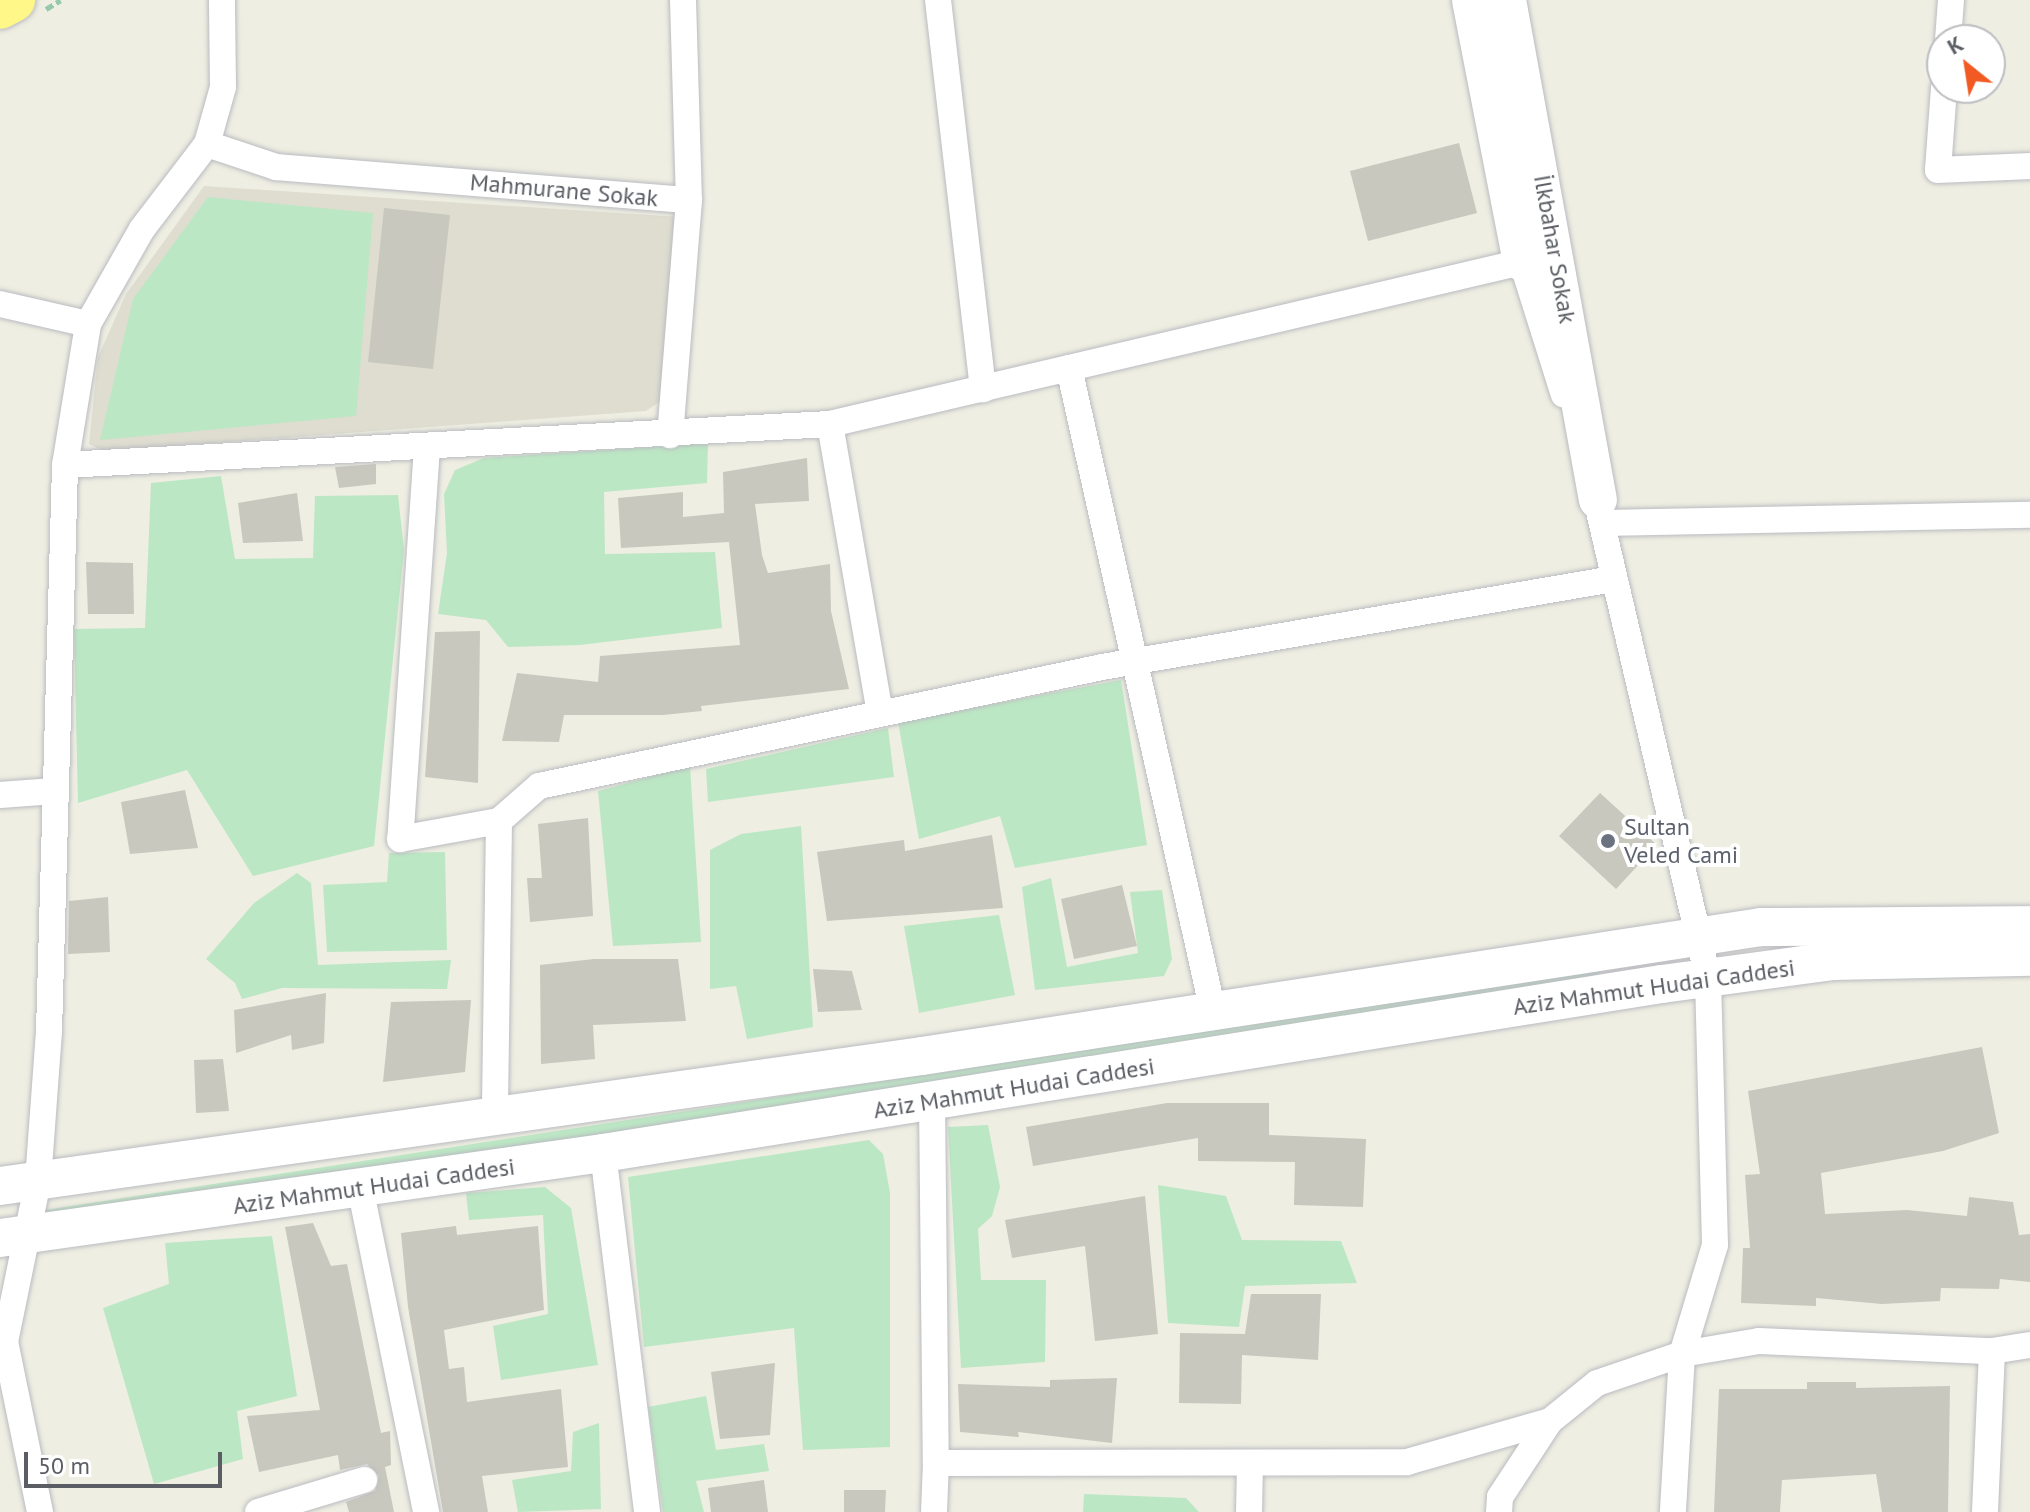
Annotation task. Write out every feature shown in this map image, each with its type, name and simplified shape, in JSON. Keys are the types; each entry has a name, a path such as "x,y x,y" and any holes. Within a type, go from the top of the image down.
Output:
{"highway":[{"path":"0,7 13,0"}],"street":[{"path":"40,1512 2,1343 14,1237 38,1181 49,1032 65,465 88,324 142,229 207,144 223,87 222,0"},
{"path":"683,0 689,200"},
{"path":"938,0 983,389"},
{"name":"İlkbahar Sokak","path":"1471,0 1522,262"},
{"name":"İlkbahar Sokak","path":"1507,0 1600,512"},
{"path":"1949,24 1951,0"},
{"path":"1943,104 1938,170 2030,166"},
{"name":"Mahmurane Sokak","path":"207,144 276,167 689,200 670,435"},
{"path":"65,465 670,435 830,424 1522,262 1600,512 1613,579 1708,978 1715,1245 1682,1354 1673,1512"},
{"path":"0,304 88,324"},
{"path":"1069,368 1138,661 1213,1011"},
{"path":"830,424 880,714"},
{"path":"427,447 400,839 499,821 539,786 1138,661 1613,579"},
{"path":"1600,512 2030,515"},
{"path":"0,795 55,791"},
{"path":"495,1118 499,821"},
{"name":"Aziz Mahmut Hudai Caddesi","path":"0,1186 495,1118 1761,927 2030,925"},
{"name":"Aziz Mahmut Hudai Caddesi","path":"14,1237 603,1153 1708,978 1833,961 2030,957"},
{"path":"932,1101 934,1512"},
{"path":"603,1153 647,1512"},
{"path":"360,1187 426,1512"},
{"path":"1499,1512 1500,1497 1550,1421 1597,1383 1682,1354 1759,1341 1992,1351 2030,1345"},
{"path":"1985,1512 1992,1351"},
{"path":"936,1463 1407,1462 1550,1421"},
{"path":"1249,1512 1250,1463"},
{"path":"258,1512 364,1480"}],"shaded area":[{"path":"204,186 680,217 665,398 646,411 104,451 89,444 98,357 126,294"}],"green space":[{"path":"208,197 373,213 356,416 100,440 133,299"},
{"path":"708,443 707,483 604,492 605,554 715,552 722,628 580,645 508,647 486,620 438,614 447,553 444,494 455,470 484,458"},
{"path":"221,476 235,559 313,558 315,496 398,495 404,550 374,846 253,876 187,770 78,803 74,629 145,628 151,483"},
{"path":"1121,680 1147,845 1015,868 1000,816 919,839 898,722"},
{"path":"888,728 894,777 708,802 706,769"},
{"path":"690,766 701,942 613,946 598,791"},
{"path":"801,826 813,1027 747,1039 736,986 710,989 710,850 741,834"},
{"path":"445,852 447,950 327,952 323,885 387,882 389,853"},
{"path":"297,873 311,883 318,965 451,960 447,989 282,988 242,999 235,983 206,959 254,903"},
{"path":"1051,878 1067,967 1138,953 1130,892 1162,890 1172,959 1164,976 1035,990 1022,887"},
{"path":"999,915 1015,995 919,1013 904,926"},
{"path":"1598,970 1604,980 44,1220 45,1210"},
{"path":"988,1125 1000,1187 992,1216 978,1229 981,1280 1046,1280 1045,1362 961,1368 948,1127"},
{"path":"869,1140 883,1154 890,1193 890,1447 803,1450 794,1328 644,1347 628,1177"},
{"path":"1158,1185 1226,1196 1242,1240 1341,1241 1357,1283 1245,1286 1239,1327 1168,1323"},
{"path":"545,1187 571,1208 598,1365 501,1380 493,1326 548,1314 543,1215 469,1220 466,1193"},
{"path":"272,1236 297,1396 237,1411 243,1459 154,1484 103,1308 169,1284 165,1243"},
{"path":"706,1396 716,1450 764,1444 769,1471 696,1481 704,1512 663,1512 648,1407"},
{"path":"599,1423 601,1509 518,1512 512,1480 571,1471 573,1432"},
{"path":"1084,1494 1186,1498 1199,1512 1083,1512"}],"building":[{"path":"1459,143 1477,213 1368,241 1350,171"},
{"path":"384,208 450,215 433,369 368,362"},
{"path":"807,458 809,501 755,504 762,555 768,573 830,564 831,611 849,689 701,706 702,711 663,715 564,715 559,742 502,741 517,673 598,682 600,656 740,645 729,542 621,548 618,498 683,492 683,517 724,513 723,472"},
{"path":"376,464 376,484 339,488 335,467"},
{"path":"297,493 303,541 243,543 238,503"},
{"path":"86,562 133,563 134,614 88,614"},
{"path":"480,631 478,783 425,777 435,632"},
{"path":"185,790 198,848 130,854 121,802"},
{"name":"Sultan Veled Cami","path":"1600,793 1657,845 1616,889 1559,836"},
{"path":"588,818 593,916 530,922 527,878 542,878 538,824"},
{"path":"992,835 1003,908 827,921 817,852 904,840 905,851"},
{"path":"1122,885 1137,946 1074,959 1061,899"},
{"path":"108,897 110,952 68,954 69,901"},
{"path":"594,959 678,959 686,1021 593,1025 595,1059 541,1064 540,965"},
{"path":"813,969 852,971 862,1010 818,1012"},
{"path":"326,993 324,1043 292,1050 291,1035 236,1053 234,1010"},
{"path":"471,1000 465,1072 383,1082 391,1002"},
{"path":"1982,1047 1999,1133 1943,1151 1821,1173 1825,1214 1907,1210 1967,1216 1969,1197 2013,1202 2019,1235 2030,1234 2030,1282 2000,1279 1999,1289 1941,1288 1940,1301 1882,1304 1816,1298 1816,1306 1741,1303 1743,1248 1750,1248 1745,1175 1760,1174 1748,1091"},
{"path":"223,1059 229,1111 196,1113 194,1060"},
{"path":"1167,1103 1269,1103 1269,1135 1366,1139 1363,1207 1294,1205 1295,1162 1198,1161 1198,1138 1033,1166 1026,1127"},
{"path":"1145,1196 1158,1334 1095,1341 1085,1246 1012,1258 1005,1220"},
{"path":"313,1223 331,1266 347,1264 381,1433 390,1431 391,1465 385,1467 394,1512 349,1512 346,1502 375,1491 379,1476 367,1464 340,1470 338,1455 259,1472 247,1416 320,1410 285,1227"},
{"path":"456,1226 457,1235 538,1226 544,1310 444,1330 449,1369 464,1367 467,1402 561,1389 568,1467 482,1476 488,1512 443,1512 408,1307 401,1233"},
{"path":"1251,1294 1321,1294 1318,1360 1242,1355 1241,1404 1179,1403 1180,1333 1245,1334"},
{"path":"775,1363 770,1435 720,1439 711,1372"},
{"path":"1117,1378 1112,1443 1018,1432 1019,1437 960,1432 958,1384 1050,1387 1050,1380"},
{"path":"1807,1382 1856,1382 1856,1388 1950,1386 1948,1512 1882,1512 1876,1474 1782,1480 1780,1512 1714,1512 1719,1389 1807,1389"},
{"path":"764,1480 768,1512 711,1512 708,1488"},
{"path":"844,1490 886,1490 885,1512 844,1512"}],"place":[{"name":"Sultan Veled Cami","path":"1608,841"}]}
